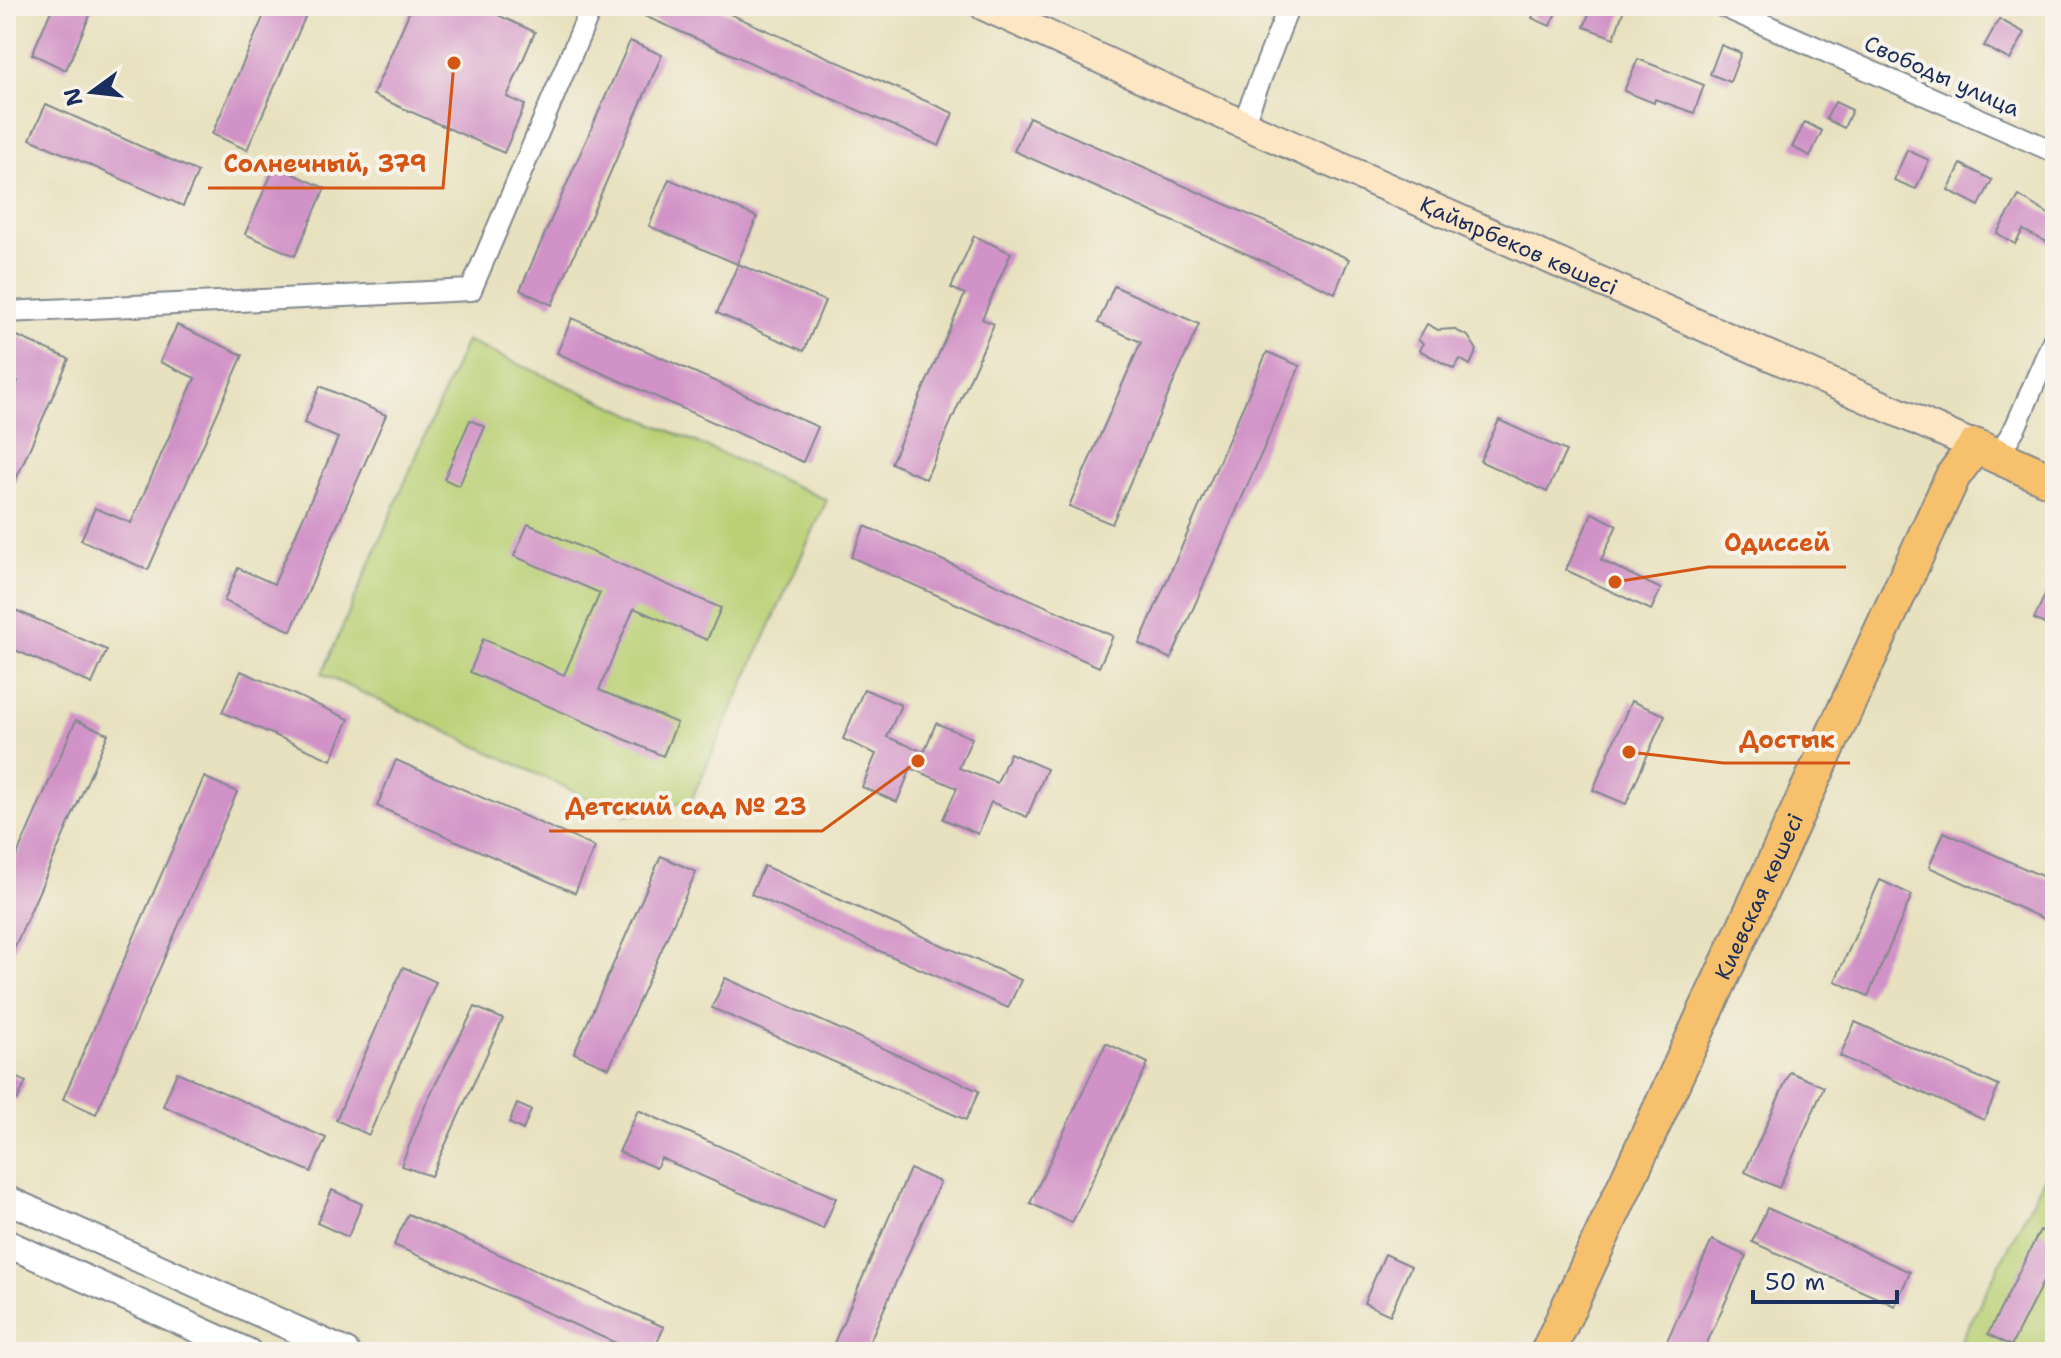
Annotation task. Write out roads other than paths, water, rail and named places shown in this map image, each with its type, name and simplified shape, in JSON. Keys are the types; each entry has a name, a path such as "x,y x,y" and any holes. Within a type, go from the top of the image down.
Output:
{"highway":[{"name":"Қайырбеков көшесі","path":"1987,451 2055,482"},
{"name":"Киевская көшесі","path":"1548,1352 1953,476 1987,451"}],"main road":[{"name":"Қайырбеков көшесі","path":"984,6 1243,124 1987,451"}],"street":[{"path":"6,312 471,290 592,6"},
{"path":"1243,124 1289,6"},
{"name":"Свободы улица","path":"1722,6 2055,152"},
{"path":"1987,451 2016,426 2055,336"},
{"path":"6,1199 346,1352"},
{"path":"6,1243 248,1352"}],"place":[{"name":"Солнечный, 379","path":"454,63"},
{"name":"Одиссей","path":"1615,582"},
{"name":"Достык","path":"1629,752"},
{"name":"Детский сад № 23","path":"918,761"}]}
